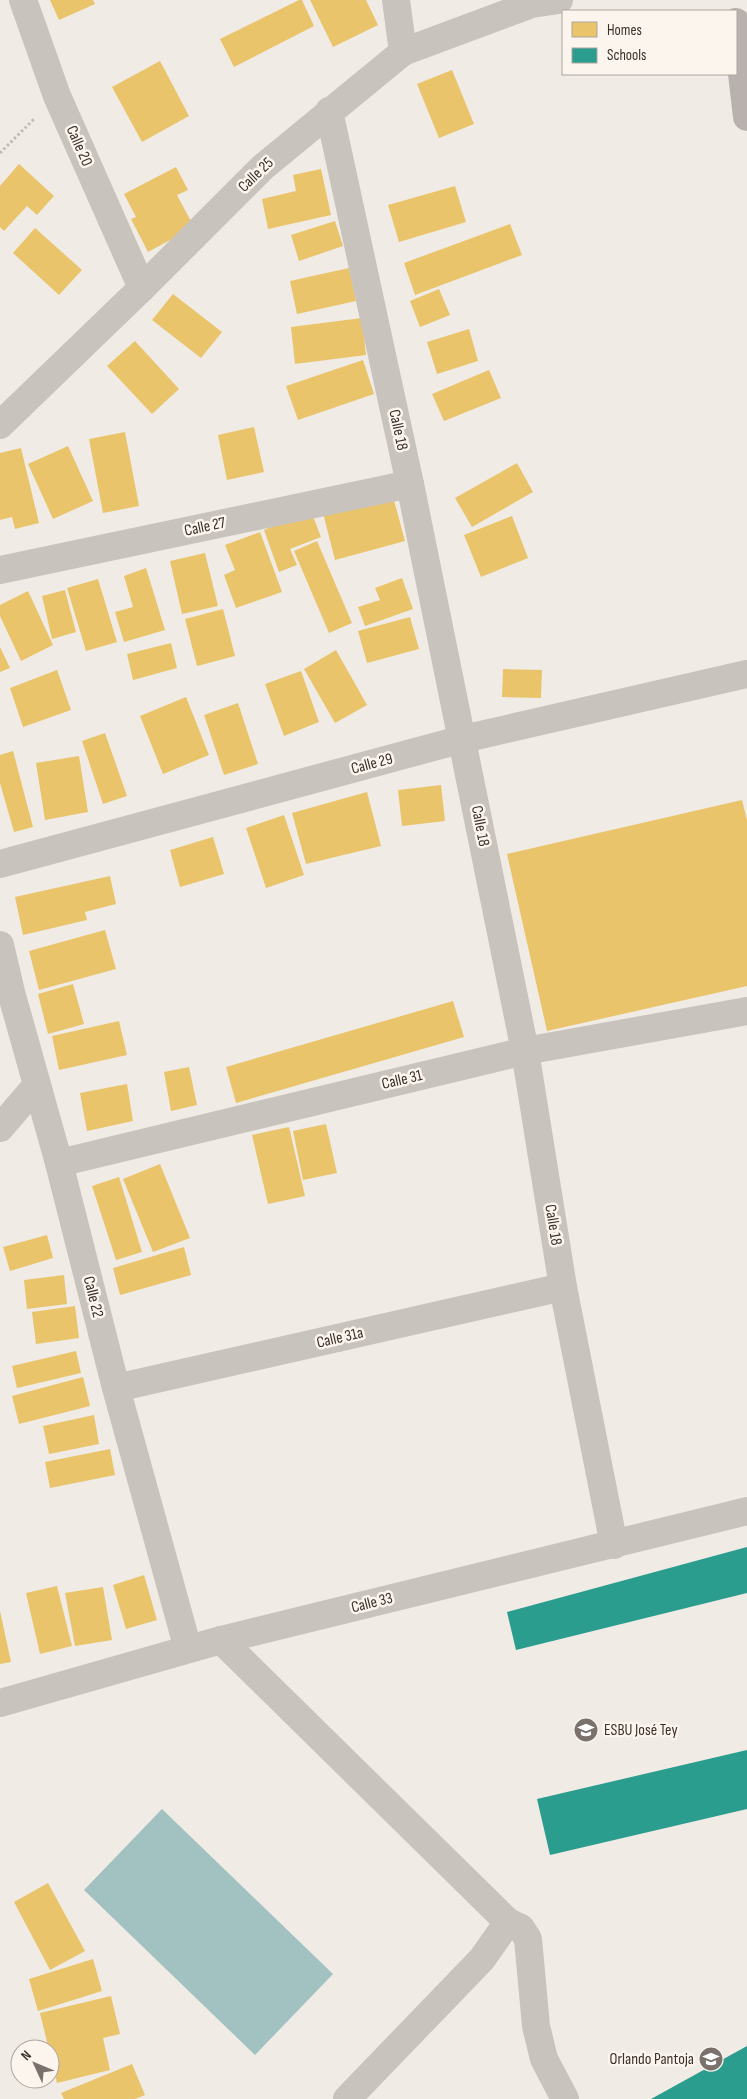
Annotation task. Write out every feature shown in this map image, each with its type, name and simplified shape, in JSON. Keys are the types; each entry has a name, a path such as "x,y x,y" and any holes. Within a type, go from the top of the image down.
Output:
{"main road":[{"path":"738,23 747,117"}],"street":[{"name":"Calle 20","path":"24,0 57,96 142,288"},
{"path":"396,0 403,52"},
{"name":"Calle 25","path":"0,424 142,288 263,166 403,52 532,4 559,0"},
{"name":"Calle 18","path":"329,111 463,739 525,1051 563,1287 614,1545"},
{"name":"Calle 27","path":"0,570 410,484"},
{"name":"Calle 29","path":"0,864 463,739 747,674"},
{"name":"Calle 22","path":"0,946 6,987 59,1163 116,1388 188,1649"},
{"name":"Calle 31","path":"59,1163 525,1051 747,1011"},
{"path":"0,1128 37,1085"},
{"name":"Calle 31a","path":"116,1388 563,1287"},
{"name":"Calle 33","path":"0,1703 221,1640 747,1511"},
{"path":"221,1640 508,1922 520,1928 528,1939 536,2026 544,2059 565,2099"},
{"path":"347,2099 482,1959 508,1922"}],"path":[{"path":"0,153 57,96"}],"water":[{"path":"162,1809 333,1974 255,2055 84,1890"}],"building: Homes":[{"path":"50,0 93,0 95,4 59,20"},
{"path":"302,0 314,26 234,67 220,39"},
{"path":"310,0 366,0 378,25 333,47"},
{"path":"160,61 189,116 142,142 112,87"},
{"path":"452,70 474,124 439,138 417,84"},
{"path":"19,164 54,196 37,215 27,206 4,231 0,227 0,186"},
{"path":"176,167 188,190 177,195 194,227 148,252 131,219 136,217 124,194"},
{"path":"321,169 331,215 268,229 262,199 296,191 293,175"},
{"path":"455,186 466,222 399,242 388,205"},
{"path":"335,221 343,246 299,261 291,235"},
{"path":"510,224 522,255 415,295 404,263"},
{"path":"35,228 82,270 59,295 13,253"},
{"path":"349,268 356,301 297,314 290,281"},
{"path":"439,289 450,315 420,327 410,301"},
{"path":"173,294 222,332 201,358 152,320"},
{"path":"362,318 366,355 295,364 291,327"},
{"path":"469,329 478,361 437,374 427,342"},
{"path":"135,341 179,389 152,414 107,366"},
{"path":"363,360 374,394 298,420 286,386"},
{"path":"489,370 501,398 444,421 432,394"},
{"path":"254,427 264,472 227,480 218,435"},
{"path":"125,432 139,506 103,513 89,439"},
{"path":"68,446 93,501 53,519 28,464"},
{"path":"21,448 39,523 15,529 12,517 0,520 0,453"},
{"path":"517,463 533,492 472,527 455,498"},
{"path":"392,493 405,541 335,560 323,513"},
{"path":"311,511 321,537 290,549 297,565 279,572 264,530"},
{"path":"512,516 528,558 481,577 464,535"},
{"path":"260,532 282,592 236,608 224,575 235,570 225,545"},
{"path":"317,541 352,623 329,633 294,551"},
{"path":"205,553 218,606 182,614 170,561"},
{"path":"146,568 165,630 124,642 115,612 133,607 124,576"},
{"path":"402,578 413,609 365,626 358,607 380,600 375,588"},
{"path":"98,579 117,642 86,651 67,588"},
{"path":"65,590 76,632 52,639 42,596"},
{"path":"28,591 53,645 21,661 0,616 0,605"},
{"path":"223,609 235,656 197,666 185,619"},
{"path":"410,617 419,649 367,663 358,631"},
{"path":"171,643 177,668 133,680 127,654"},
{"path":"0,647 10,668 0,672"},
{"path":"336,650 367,705 335,723 304,669"},
{"path":"503,669 542,670 541,698 502,697"},
{"path":"57,670 71,710 23,727 10,688"},
{"path":"301,671 319,722 284,736 265,684"},
{"path":"186,697 209,755 163,774 140,716"},
{"path":"238,703 258,764 224,775 204,715"},
{"path":"105,733 127,796 103,804 82,741"},
{"path":"13,751 33,827 14,832 0,783 0,755"},
{"path":"79,756 88,812 45,820 36,763"},
{"path":"441,785 445,821 402,826 398,790"},
{"path":"367,792 381,846 306,864 292,813"},
{"path":"742,800 747,820 747,986 547,1031 507,854"},
{"path":"284,815 304,875 266,888 246,828"},
{"path":"213,837 224,874 180,887 170,850"},
{"path":"110,876 116,904 85,912 87,920 23,935 15,897"},
{"path":"105,930 116,969 39,990 29,951"},
{"path":"73,984 84,1024 48,1034 38,994"},
{"path":"453,1001 464,1037 236,1103 226,1067"},
{"path":"119,1021 127,1055 59,1070 52,1036"},
{"path":"189,1067 197,1105 171,1111 164,1072"},
{"path":"127,1084 133,1121 87,1131 80,1093"},
{"path":"326,1124 337,1173 303,1180 293,1131"},
{"path":"289,1127 305,1196 268,1204 252,1135"},
{"path":"160,1164 190,1238 153,1252 123,1179"},
{"path":"119,1177 142,1252 116,1260 92,1186"},
{"path":"47,1235 53,1258 10,1271 3,1247"},
{"path":"184,1247 191,1275 120,1295 113,1268"},
{"path":"64,1275 67,1304 27,1309 24,1280"},
{"path":"75,1306 79,1338 36,1344 32,1312"},
{"path":"76,1351 81,1373 17,1388 12,1366"},
{"path":"83,1377 90,1406 19,1424 12,1396"},
{"path":"94,1415 99,1444 49,1454 43,1426"},
{"path":"110,1449 115,1475 50,1488 45,1462"},
{"path":"144,1575 157,1620 126,1629 113,1585"},
{"path":"57,1586 72,1646 40,1654 26,1593"},
{"path":"103,1587 112,1640 75,1646 65,1593"},
{"path":"0,1611 11,1662 0,1664"},
{"path":"48,1883 85,1951 50,1970 14,1902"},
{"path":"93,1959 102,1991 38,2011 29,1979"},
{"path":"111,1996 120,2034 103,2038 110,2070 60,2082 60,2039 46,2039 40,2013"},
{"path":"132,2064 145,2095 135,2099 64,2099 61,2093"}],"building: Schools":[{"path":"747,1547 747,1593 516,1650 507,1612"},
{"path":"747,1750 747,1809 550,1855 537,1799"},
{"path":"747,2046 747,2099 651,2099"}],"place":[{"name":"ESBU José Tey","path":"586,1730"},
{"name":"Orlando Pantoja","path":"711,2059"}]}
